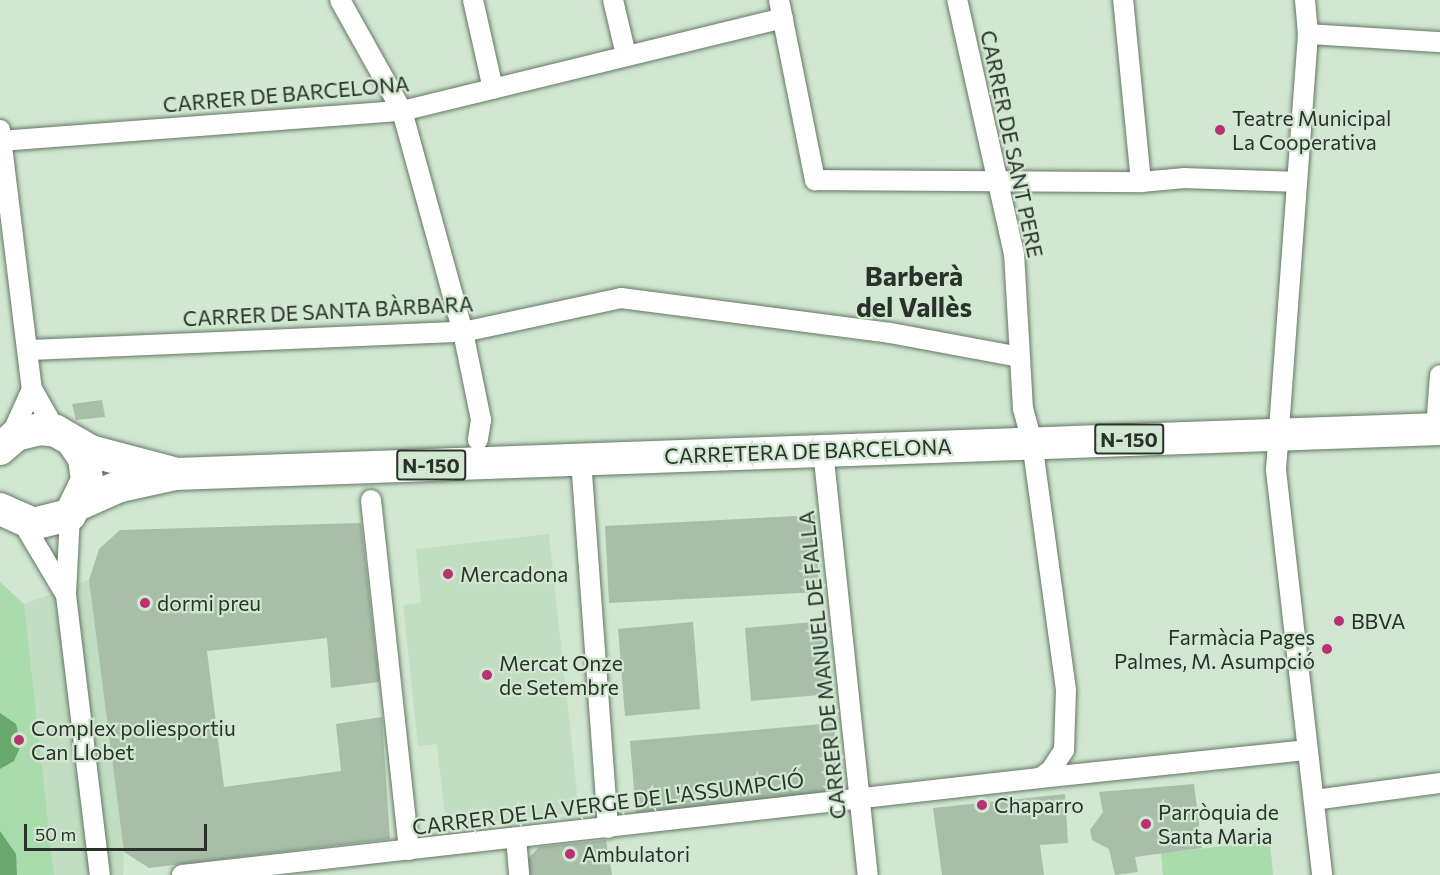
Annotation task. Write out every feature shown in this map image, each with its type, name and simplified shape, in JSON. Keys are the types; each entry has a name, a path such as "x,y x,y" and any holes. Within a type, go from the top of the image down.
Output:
{"main road":[{"name":"CARRETERA DE BARCELONA","path":"175,474 1438,429"},
{"name":"N-150","path":"4,444 28,430 66,438 175,474"},
{"path":"66,438 87,468 75,510"},
{"name":"N-150","path":"6,513 42,524 75,510 120,486 175,474"}],"street":[{"path":"340,0 402,111 463,332 481,420 478,440"},
{"path":"473,0 493,89"},
{"path":"613,0 626,55"},
{"name":"CARRER DE SANT PERE","path":"957,0 995,182 1014,254 1023,409 1032,442 1066,690 1064,750 1040,778"},
{"path":"1123,0 1141,182"},
{"path":"1305,0 1308,34 1276,470 1322,875"},
{"path":"781,9 815,180 1297,182"},
{"name":"CARRER DE BARCELONA","path":"0,138 402,111 626,55 781,9"},
{"path":"1308,34 1440,42"},
{"path":"0,138 32,389 66,438"},
{"name":"CARRER DE SANTA BÀRBARA","path":"28,350 463,332 621,298 890,333 1019,357"},
{"path":"1438,429 1440,375"},
{"path":"4,444 32,389"},
{"name":"CARRER DE MANUEL DE FALLA","path":"823,450 868,875"},
{"path":"581,460 608,828"},
{"path":"371,500 409,850"},
{"path":"75,510 66,595 100,875"},
{"path":"6,513 66,595"},
{"name":"CARRER DE LA VERGE DE L'ASSUMPCIÓ","path":"182,875 1308,750"},
{"path":"1314,800 1440,783"},
{"path":"516,838 519,875"}],"shaded area":[{"name":"Mercat Onze de Setembre","path":"549,534 579,812 446,827 437,744 418,746 403,605 421,603 416,549"},
{"path":"89,580 124,852 123,875 54,875 24,604"},
{"name":"Complex poliesportiu Can Llobet","path":"0,582 24,604 54,875 0,875"},
{"path":"0,713 16,724 21,745 14,761 0,769"},
{"path":"0,831 16,854 17,875 0,875"},
{"path":"1270,841 1273,875 1163,875 1161,853"}],"building":[{"path":"102,400 105,417 76,420 72,404"},
{"path":"815,515 819,592 609,603 605,526"},
{"path":"361,523 379,682 331,688 327,638 207,651 224,787 341,771 336,724 382,717 390,839 149,868 124,852 89,580 99,549 120,530"},
{"path":"825,621 831,694 751,701 745,628"},
{"path":"693,622 700,709 625,716 618,629"},
{"path":"834,723 840,796 636,813 630,741"},
{"name":"Parròquia de Santa Maria","path":"1194,784 1202,848 1135,857 1138,872 1115,875 1109,849 1092,840 1090,830 1103,812 1099,792"},
{"path":"1065,794 1068,843 1040,845 1044,875 942,875 933,808"},
{"name":"Ambulatori","path":"606,840 612,875 527,875 525,862 539,847"}],"place":[{"name":"Teatre Municipal La Cooperativa","path":"1220,130"},
{"name":"Mercadona","path":"448,574"},
{"name":"dormi preu","path":"145,603"},
{"name":"BBVA","path":"1339,621"},
{"name":"Farmàcia Pages Palmes, M. Asumpció","path":"1327,649"},
{"name":"Mercat Onze de Setembre","path":"487,675"},
{"name":"Complex poliesportiu Can Llobet","path":"19,740"},
{"name":"Chaparro","path":"982,805"},
{"name":"Parròquia de Santa Maria","path":"1146,824"},
{"name":"Ambulatori","path":"570,854"}],"district":[{"name":"Barberà del Vallès","path":"914,290"}]}
